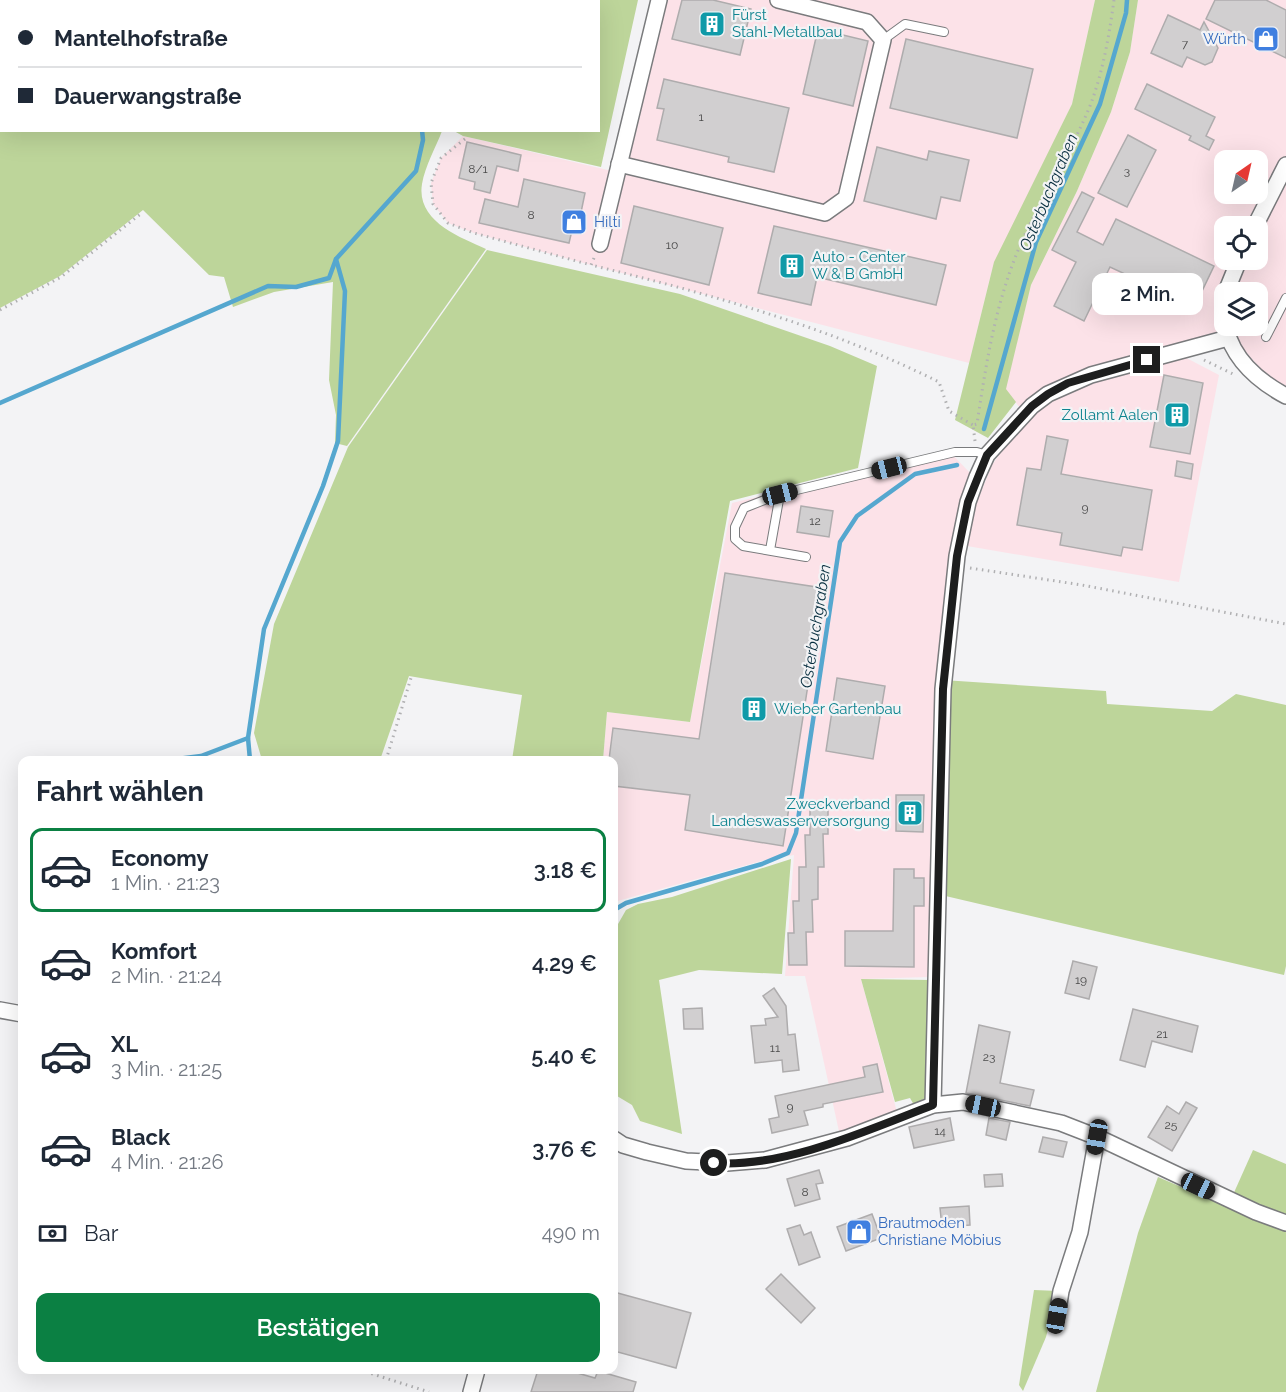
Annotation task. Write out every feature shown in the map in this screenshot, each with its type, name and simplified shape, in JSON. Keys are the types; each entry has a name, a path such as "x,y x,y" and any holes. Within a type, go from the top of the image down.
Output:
{"street":[{"path":"600,244 659,0"},
{"path":"619,164 825,213 846,198 883,40 867,22 778,0"},
{"path":"1260,216 1286,166"},
{"path":"933,1105 940,733 943,689 956,565 968,502 982,453 1032,406 1068,383 1184,350 1217,336"},
{"path":"1228,336 1233,350 1243,364 1273,389 1286,396"},
{"path":"0,1010 18,1013"},
{"path":"618,1141 631,1148 686,1161 727,1164 765,1160 847,1138 933,1105 963,1102 1061,1123 1097,1137 1179,1177 1286,1223"},
{"path":"1057,1316 1061,1291 1080,1232 1097,1137"},
{"path":"471,1392 476,1374"}],"lane":[{"path":"883,40 905,24 944,32"},
{"path":"1266,337 1286,298"},
{"path":"806,557 743,546 735,539 735,527 744,508 780,494 955,452 982,453"},
{"path":"770,550 780,494"}],"path":[{"path":"973,426 976,424 988,349 1000,296 1019,247 1089,108 1100,77 1114,0"},
{"path":"465,139 441,158 431,183 433,204 448,223 474,233 709,295 842,340 915,370 939,382 949,411 973,426 982,453"},
{"path":"0,310 61,277 143,212"},
{"path":"591,265 600,244"},
{"path":"1184,350 1234,375"},
{"path":"956,565 1082,585 1286,624"},
{"path":"387,756 411,678"},
{"path":"373,1374 429,1392"}],"shaded area":[{"path":"666,0 1095,0 1072,104 992,270 969,363 591,265 474,233 448,223 433,204 431,183 441,158 463,136 612,171"},
{"path":"1138,0 1286,0 1286,386 1266,375 1232,336 1173,351 1219,375 1179,582 967,546 975,507 992,465 1027,416 1005,390 1031,285 1077,191 1111,112 1130,52"},
{"path":"948,450 972,475 963,501 929,977 861,979 898,1116 840,1136 805,976 785,976 794,855 765,860 618,901 618,756 603,756 607,712 690,722 732,503"}],"green space":[{"path":"600,0 638,0 601,167 463,136 456,132 600,132"},
{"path":"1095,0 1138,0 1130,52 1111,112 1077,191 1031,285 1006,389 1016,402 988,438 955,420 994,262 1072,104"},
{"path":"0,132 442,132 423,177 422,197 426,208 432,218 452,233 486,249 347,446 335,443 336,415 329,380 333,282 274,292 233,307 224,277 209,275 143,210 60,276 0,308"},
{"path":"487,250 680,294 830,346 877,366 858,468 730,501 690,722 607,712 603,756 513,756 522,695 409,676 381,756 261,756 254,733 274,624 348,447"},
{"path":"943,680 1106,691 1107,704 1212,711 1236,694 1286,705 1286,966 1284,975 937,894"},
{"path":"791,859 782,974 699,970 659,980 682,1134 640,1121 632,1105 618,1097 618,924 626,910 638,904 672,897"},
{"path":"861,979 930,980 930,1085 925,1098 914,1105 910,1098 895,1102"},
{"path":"1253,1150 1286,1164 1286,1216 1232,1197"},
{"path":"1158,1177 1286,1232 1286,1392 1096,1392 1138,1233"},
{"path":"1034,1290 1058,1291 1046,1337 1023,1391 1019,1385"}],"building":[{"name":"Fürst Stahl-Metallbau","path":"682,0 713,0 751,9 740,55 672,39"},
{"name":"Würth","path":"1215,0 1266,0 1286,10 1286,58 1206,19"},
{"path":"1168,15 1200,30 1204,22 1218,48 1212,62 1205,65 1187,57 1182,67 1151,53"},
{"path":"818,29 868,41 853,106 803,94"},
{"path":"906,39 1033,69 1017,138 890,108"},
{"path":"664,79 789,108 774,172 728,162 729,157 657,140 664,109 657,108"},
{"path":"1147,84 1215,117 1206,136 1214,140 1209,150 1189,140 1191,136 1135,109"},
{"path":"1128,135 1156,150 1127,207 1098,193"},
{"path":"467,142 521,155 518,171 497,166 490,193 474,189 475,182 459,178"},
{"path":"877,147 927,160 929,151 969,160 960,201 941,197 936,219 864,201"},
{"path":"524,179 585,193 578,227 573,226 569,243 479,223 485,199 518,207"},
{"path":"1082,192 1094,198 1077,232 1103,245 1116,219 1214,266 1191,314 1135,286 1138,280 1110,267 1084,321 1054,306 1076,262 1052,250"},
{"path":"634,206 723,228 709,285 621,263"},
{"path":"774,226 946,265 936,305 817,277 811,305 758,293"},
{"name":"Zollamt Aalen","path":"1164,375 1203,383 1190,454 1150,447"},
{"path":"1047,436 1068,440 1061,474 1152,490 1142,550 1123,547 1121,556 1060,545 1062,533 1017,525 1027,468 1041,470"},
{"path":"1177,461 1193,464 1191,479 1175,476"},
{"path":"801,506 833,511 829,537 797,532"},
{"name":"Wieber Gartenbau","path":"725,573 823,588 783,846 685,830 690,795 618,786 618,756 610,756 613,728 699,739"},
{"path":"837,678 885,686 873,759 826,751"},
{"name":"Zweckverband Landeswasserversorgung","path":"896,795 924,795 923,832 896,831"},
{"path":"810,801 828,801 828,834 823,834 824,867 818,867 818,899 812,900 813,932 806,932 807,965 789,965 788,933 794,933 793,901 799,901 799,867 806,867 805,835 810,835"},
{"path":"894,869 914,869 914,878 924,878 924,906 914,906 914,967 845,966 845,931 893,931"},
{"path":"1073,961 1097,967 1089,999 1065,993"},
{"path":"774,988 786,1006 788,1035 795,1034 799,1070 783,1072 782,1060 755,1063 751,1026 766,1025 765,1019 778,1017 763,996"},
{"path":"702,1008 703,1029 684,1029 683,1009"},
{"path":"1133,1009 1198,1026 1192,1052 1152,1041 1145,1067 1120,1060"},
{"path":"979,1025 1010,1032 1000,1083 1034,1090 1030,1106 966,1093"},
{"path":"877,1064 883,1092 823,1104 823,1107 804,1111 808,1125 772,1133 769,1119 779,1117 775,1096 865,1077 863,1067"},
{"path":"1186,1102 1197,1108 1172,1151 1148,1137 1167,1106 1179,1114"},
{"path":"950,1118 954,1140 914,1148 909,1127"},
{"path":"989,1118 1010,1122 1006,1140 986,1135"},
{"path":"1043,1137 1067,1142 1063,1157 1039,1152"},
{"path":"819,1170 823,1183 816,1184 820,1199 795,1206 787,1179"},
{"path":"1002,1174 1003,1186 985,1187 984,1175"},
{"path":"969,1206 970,1225 942,1227 940,1208"},
{"name":"Brautmoden Christiane Möbius","path":"872,1214 881,1238 846,1251 837,1227"},
{"path":"800,1225 804,1235 811,1232 820,1257 799,1265 787,1229"},
{"path":"781,1274 815,1308 801,1323 766,1289"},
{"path":"618,1293 691,1313 676,1368 618,1352"},
{"path":"537,1374 581,1374 595,1378 597,1374 608,1374 636,1382 633,1392 531,1392"}],"waterway":[{"name":"Osterbuchgraben","path":"984,429 1036,242 1100,104 1126,13 1127,0"},
{"path":"250,756 248,738 264,629 323,486 338,441 345,291 336,259 416,171 423,140 422,132"},
{"path":"0,403 268,286 296,287 329,278 336,259"},
{"name":"Osterbuchgraben","path":"618,908 626,903 762,864 788,853 796,833 840,542 857,516 915,474 957,465"},
{"path":"201,756 248,738"}],"place":[{"name":"Fürst Stahl-Metallbau","path":"712,24"},
{"name":"Würth","path":"1266,39"},
{"name":"Hilti","path":"574,222"},
{"name":"Auto - Center W & B GmbH","path":"792,266"},
{"name":"Zollamt Aalen","path":"1177,415"},
{"name":"Wieber Gartenbau","path":"754,709"},
{"name":"Zweckverband Landeswasserversorgung","path":"910,813"},
{"name":"Brautmoden Christiane Möbius","path":"859,1232"}],"route":[{"path":"714,1163 727,1164 779,1157 847,1138 933,1105 940,733 957,556 968,502 987,455 1032,406 1068,383 1147,360"}]}
